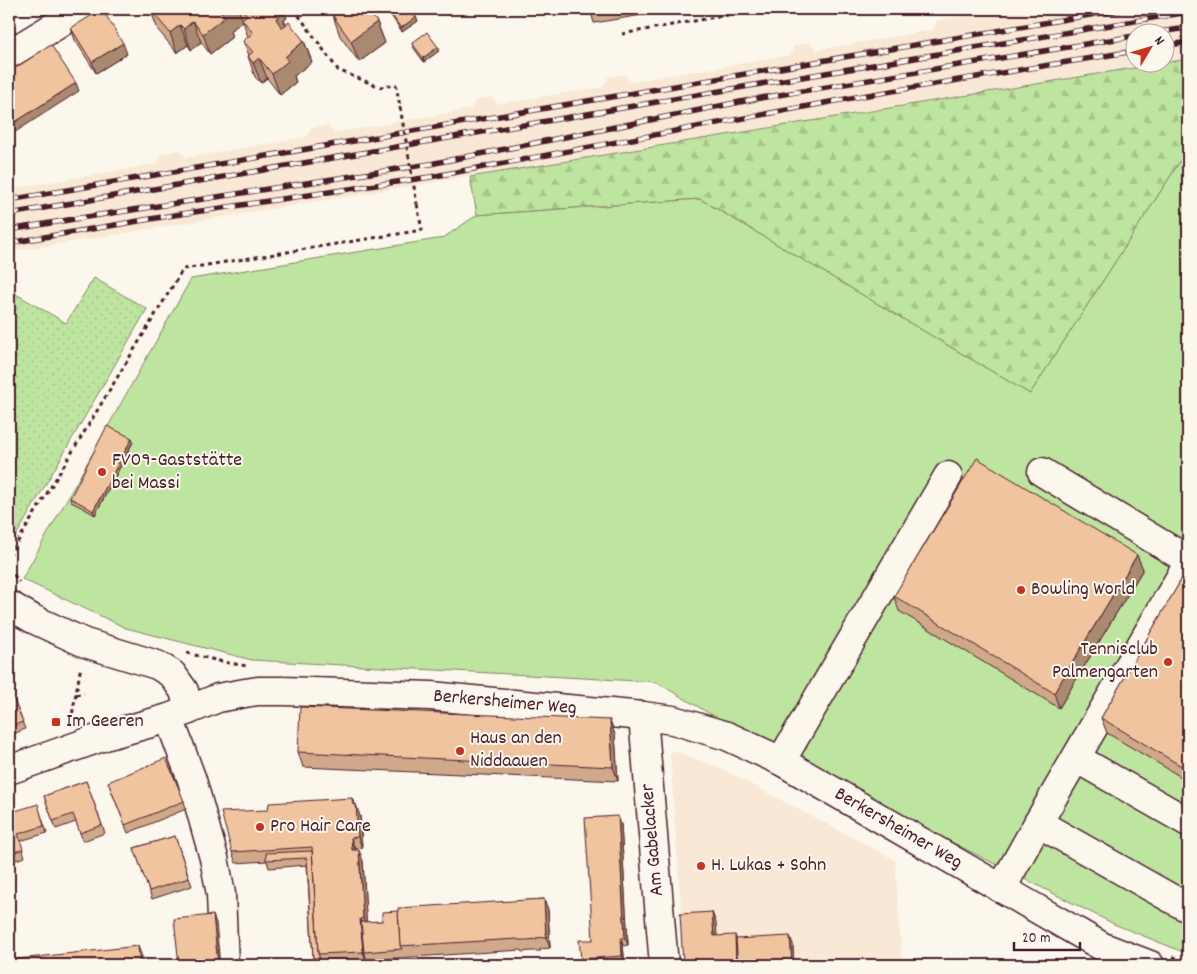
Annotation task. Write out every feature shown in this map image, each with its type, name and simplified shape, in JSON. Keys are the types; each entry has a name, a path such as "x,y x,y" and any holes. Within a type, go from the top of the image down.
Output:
{"street":[{"path":"9,54 83,9"},
{"path":"1042,472 1188,560"},
{"path":"781,761 948,476"},
{"path":"1000,888 1188,564"},
{"path":"9,605 33,619 85,642 157,665 172,674 184,691 179,714 192,780 214,858 221,894 224,965"},
{"name":"Berkersheimer Weg","path":"9,770 108,735 179,714 218,698 245,692 283,691 431,696 673,720 727,736 781,761 1000,888 1103,956 1150,965"},
{"name":"Am Gabelacker","path":"643,716 664,965"},
{"path":"1076,758 1188,822"},
{"path":"1038,823 1188,908"},
{"path":"1103,956 1126,965"}],"path":[{"path":"9,556 183,269 422,230 396,85 380,87 338,70 294,9"},
{"path":"622,34 760,9"},
{"path":"63,724 71,721 85,642"},
{"path":"76,696 84,693"}],"shaded area":[{"path":"1004,9 1022,9 1027,14 1060,9 1188,9 1188,59 1174,61 1174,22 1124,22 1124,69 9,252 9,189 157,164 161,154 179,150 186,158 307,137 311,128 328,125 334,133 471,109 476,100 492,97 498,104 603,87 608,77 624,74 631,82 790,55 794,46 810,42 816,50 933,30 937,21"},
{"path":"670,750 716,766 895,860 902,965 685,965"}],"green space":[{"path":"1188,59 1188,149 1030,394 700,199 477,215 470,177 1124,70 1124,72 1174,72 1174,61"},
{"path":"1188,149 1188,954 1114,924 787,759 656,682 252,660 126,628 22,579 191,279 443,238 477,215 700,199 1030,394"},
{"path":"94,278 147,309 9,548 9,290 66,323"}],"building":[{"path":"102,9 123,43 92,62 71,28"},
{"path":"150,9 225,9 221,12 225,17 203,34 193,21 184,29 180,25 170,33"},
{"path":"242,9 278,9 282,14 276,19 282,28 289,22 304,41 285,57 288,61 272,74 259,58 253,63 248,56 253,52 243,41 253,33 242,19 247,15"},
{"path":"342,9 367,9 377,22 351,41 333,16"},
{"path":"397,9 411,9 416,17 401,28 390,13"},
{"path":"590,9 609,9 590,12"},
{"path":"427,32 438,47 423,58 412,43"},
{"path":"51,45 76,83 9,126 9,72"},
{"name":"FV09-Gaststätte bei Massi","path":"107,426 132,438 93,511 70,498"},
{"name":"Bowling World","path":"977,458 1137,555 1054,693 894,596"},
{"name":"Tennisclub Palmengarten","path":"1188,568 1188,770 1101,718"},
{"path":"9,691 23,722 9,727"},
{"name":"Haus an den Niddaauen","path":"300,707 610,720 613,767 298,752"},
{"path":"166,758 184,801 125,825 108,782"},
{"path":"86,781 102,825 80,833 73,814 53,821 44,796"},
{"path":"352,798 353,805 356,804 358,837 351,838 352,850 359,850 363,918 360,919 363,952 318,954 312,847 232,852 221,812 268,810 269,803"},
{"path":"38,804 44,826 18,834 23,849 9,854 9,813"},
{"path":"618,816 625,938 621,938 622,956 581,959 579,940 593,940 585,818"},
{"path":"175,836 189,878 149,891 134,848"},
{"path":"312,851 318,954 320,958 313,958 307,858 266,860 266,853"},
{"path":"544,899 546,937 527,940 400,946 398,908"},
{"path":"398,911 400,946 402,949 364,952 361,922 382,921 382,912"},
{"path":"712,912 714,936 735,935 736,965 683,965 680,914"},
{"path":"213,915 218,965 179,965 174,919"},
{"path":"790,936 792,965 738,965 736,939"},
{"path":"138,946 140,965 9,965 9,960"}],"railway":[{"path":"9,200 1125,9"},
{"path":"9,214 1188,12"},
{"path":"1174,30 1188,28"},
{"path":"9,230 430,164 755,99 1124,38"},
{"path":"1174,44 1188,42"},
{"path":"9,243 174,215 430,177 862,96 1124,53"}],"place":[{"name":"FV09-Gaststätte bei Massi","path":"102,472"},
{"name":"Bowling World","path":"1021,590"},
{"name":"Tennisclub Palmengarten","path":"1168,662"},
{"name":"Im Geeren","path":"56,722"},
{"name":"Haus an den Niddaauen","path":"460,751"},
{"name":"Pro Hair Care","path":"260,827"},
{"name":"H. Lukas + Sohn","path":"701,866"}]}
